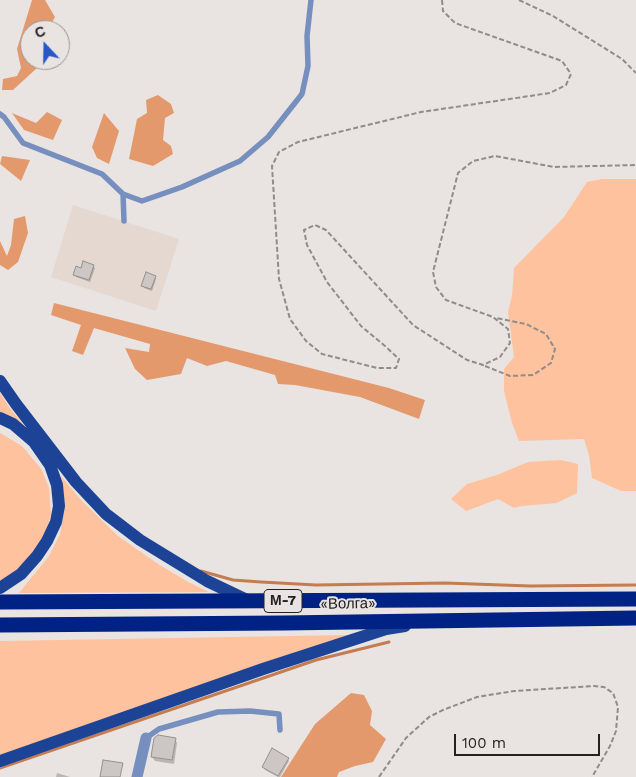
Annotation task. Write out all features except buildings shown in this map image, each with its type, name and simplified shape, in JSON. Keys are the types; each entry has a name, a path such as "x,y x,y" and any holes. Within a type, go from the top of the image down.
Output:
{"highway":[{"name":"«Волга»","path":"0,602 636,599"},
{"name":"«Волга»","path":"0,625 636,618"}],"main road":[{"path":"0,381 70,474 106,514 140,540 207,581 249,601"},
{"path":"0,418 13,424 34,442 50,465 57,486 60,506 56,522 37,556 21,574 0,588"},
{"path":"0,761 314,652 386,630 431,621"}],"street":[{"path":"137,777 146,738"}],"lane":[{"path":"0,114 23,143 102,174 123,194 142,201 182,188 240,161 268,137 302,94 308,66 307,36 311,0"},
{"path":"123,194 124,221"},
{"path":"146,738 159,729 218,712 250,711 279,714 280,730"}],"path":[{"path":"442,0 443,11 456,24 562,61 571,74 566,85 550,93 421,112 298,142 279,152 272,166 279,279 290,319 306,341 322,354 377,368 396,368 399,359 361,326 327,282 307,244 304,230 315,225 326,230 413,324 467,360 510,376 533,375 551,363 555,349 546,334 526,324 493,317 446,300 436,287 433,272 458,174 472,161 495,156 554,167 636,165"},
{"path":"519,0 553,16 622,59 636,73"},
{"path":"484,365 500,357 510,343 508,329 493,317"},
{"path":"379,777 406,738 429,717 443,710 477,697 514,691 594,686 604,687 613,693 618,707 616,731 610,746 592,777"}],"shaded area":[{"path":"32,0 45,0 55,17 53,20 26,20"},
{"path":"20,39 20,63 17,49"},
{"path":"20,70 35,70 13,90 2,90 3,79 17,76"},
{"path":"158,95 171,104 174,113 165,118 163,140 171,146 173,154 153,166 129,159 137,119 147,113 146,100"},
{"path":"47,112 62,120 53,140 24,130 12,113 36,123"},
{"path":"104,113 119,131 109,164 97,158 92,147"},
{"path":"2,156 30,160 21,181 0,164"},
{"path":"602,179 636,179 636,491 621,491 592,478 589,455 584,439 519,441 512,423 504,391 504,369 514,357 508,312 512,296 514,268 564,217 587,182"},
{"path":"73,205 179,239 156,311 51,277"},
{"path":"25,216 28,233 18,262 8,270 0,265 0,241 7,256 11,245 14,219"},
{"path":"54,303 389,388 425,400 419,419 360,397 295,385 278,384 275,375 226,361 207,366 187,358 181,374 147,380 135,369 125,348 149,352 150,344 94,328 83,355 72,351 81,325 51,315"},
{"path":"0,393 9,407 28,430 0,413"},
{"path":"0,433 22,446 42,470 49,488 51,514 45,537 24,564 5,579 0,580"},
{"path":"561,460 578,464 577,493 557,503 514,508 498,499 466,511 451,499 467,484 497,475 528,462"},
{"path":"61,476 81,500 118,536 158,564 209,592 19,593 49,556 60,534 64,510"},
{"path":"348,635 0,755 0,641"},
{"path":"351,693 364,695 372,711 370,725 386,739 373,762 339,772 337,777 281,777 315,724"}],"waterway":[{"path":"201,571 233,580 316,585 445,583 530,586 636,585"},
{"path":"0,768 316,660 389,642"}]}
